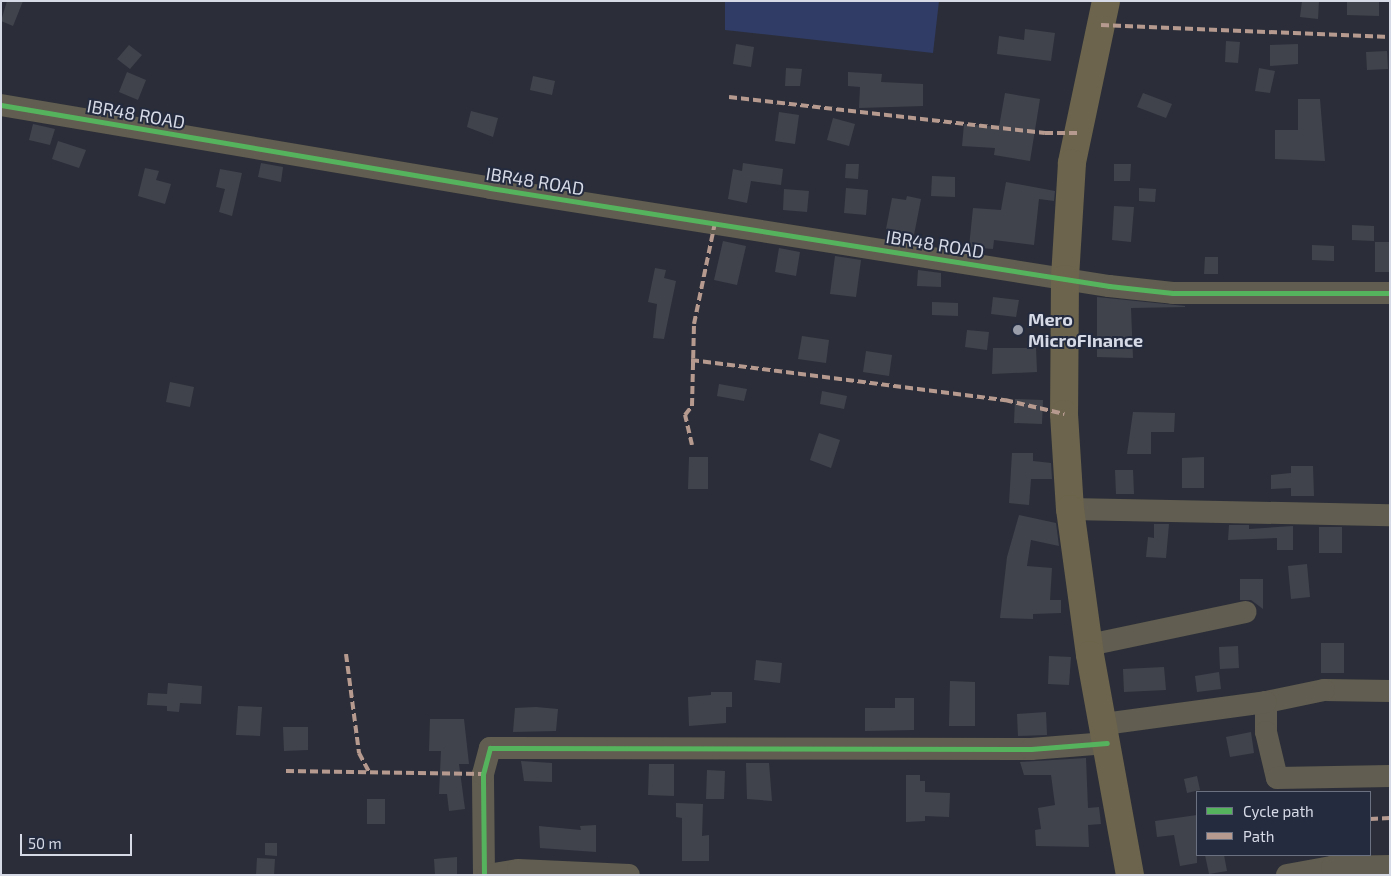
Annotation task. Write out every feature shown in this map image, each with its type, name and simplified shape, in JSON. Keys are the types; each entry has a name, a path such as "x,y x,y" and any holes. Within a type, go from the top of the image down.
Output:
{"main road":[{"path":"1106,1 1072,163 1065,279 1064,414 1070,509 1089,645 1105,734 1124,873"}],"street":[{"name":"IBR48 ROAD","path":"1,105 490,188 1065,279 1172,293 1390,293"},
{"path":"1070,509 1390,515"},
{"path":"1089,645 1246,612"},
{"path":"629,875 518,870 486,875 483,774 490,748 1031,749 1324,690 1390,692"},
{"path":"1266,702 1266,732 1277,778 1390,776"},
{"path":"1287,875 1332,867 1390,866"}],"shaded area":[{"path":"725,1 939,1 933,53 725,30"}],"building":[{"path":"7,1 23,1 13,26 1,21"},
{"path":"1302,1 1319,1 1318,19 1300,17"},
{"path":"1347,1 1379,1 1379,16 1347,15"},
{"path":"1025,29 1055,33 1051,61 997,54 999,36 1024,40"},
{"path":"1226,41 1240,42 1238,63 1225,62"},
{"path":"736,44 754,47 751,67 733,64"},
{"path":"1298,44 1298,64 1270,66 1270,45"},
{"path":"129,45 142,55 130,69 117,59"},
{"path":"1387,51 1388,69 1367,70 1366,52"},
{"path":"786,68 802,69 800,86 785,86"},
{"path":"1259,68 1275,71 1270,93 1255,91"},
{"path":"127,72 146,80 138,100 119,92"},
{"path":"848,72 882,74 881,82 923,84 923,106 859,108 860,87 848,86"},
{"path":"533,76 555,81 552,95 530,90"},
{"path":"1005,93 1040,99 1030,161 994,155 995,148 962,146 964,124 999,127"},
{"path":"1143,93 1172,104 1166,118 1137,107"},
{"path":"1298,99 1320,99 1325,161 1275,159 1275,130 1298,130"},
{"path":"471,111 498,118 493,137 467,127"},
{"path":"779,112 799,115 795,144 775,141"},
{"path":"833,118 855,124 849,146 827,140"},
{"path":"33,124 55,129 50,145 29,140"},
{"path":"58,141 86,150 79,168 52,159"},
{"path":"261,163 283,167 281,182 258,177"},
{"path":"743,163 783,169 781,185 751,181 747,203 728,199 733,169 742,171"},
{"path":"846,164 859,164 858,179 845,178"},
{"path":"1114,164 1131,164 1130,181 1114,181"},
{"path":"145,168 159,171 156,180 171,184 165,204 138,196"},
{"path":"220,169 242,173 232,216 219,212 225,189 216,187"},
{"path":"932,176 955,177 955,197 931,196"},
{"path":"1006,182 1055,191 1054,201 1039,199 1034,245 994,240 993,249 969,247 973,208 1001,210"},
{"path":"846,188 868,190 866,215 844,213"},
{"path":"1139,188 1156,189 1155,202 1139,201"},
{"path":"784,189 809,191 807,212 783,210"},
{"path":"907,196 921,199 914,235 886,229 892,198 906,200"},
{"path":"1114,206 1134,207 1131,242 1112,240"},
{"path":"1352,225 1374,226 1374,241 1352,240"},
{"path":"723,241 746,246 737,285 714,280"},
{"path":"1375,242 1390,242 1390,272 1375,272"},
{"path":"1312,245 1334,246 1334,261 1312,260"},
{"path":"779,248 800,252 796,276 775,272"},
{"path":"835,256 861,260 856,297 830,294"},
{"path":"1205,257 1218,257 1218,274 1204,274"},
{"path":"655,268 666,270 664,278 676,281 664,339 653,338 657,304 648,302"},
{"path":"918,270 941,273 941,287 917,286"},
{"path":"993,297 1019,300 1016,317 991,314"},
{"path":"1097,297 1185,307 1131,308 1133,358 1097,357"},
{"path":"932,302 958,303 958,316 932,315"},
{"path":"967,330 989,332 987,350 965,347"},
{"path":"802,336 829,340 826,363 798,359"},
{"path":"993,348 1036,348 1037,372 992,374"},
{"path":"866,351 892,355 889,376 863,372"},
{"path":"170,382 194,387 190,407 166,402"},
{"path":"719,384 747,389 744,401 717,396"},
{"path":"822,391 847,396 844,409 820,404"},
{"path":"1015,399 1043,400 1042,424 1014,423"},
{"path":"1133,412 1175,413 1174,432 1151,432 1151,454 1127,454"},
{"path":"819,433 840,440 831,468 810,460"},
{"path":"1012,453 1033,453 1033,461 1051,463 1052,479 1031,479 1029,505 1009,503"},
{"path":"689,457 708,457 708,489 688,489"},
{"path":"1204,457 1204,488 1182,488 1182,458"},
{"path":"1291,466 1313,466 1314,496 1291,496 1291,488 1271,489 1271,475 1291,473"},
{"path":"1115,470 1133,470 1134,494 1116,494"},
{"path":"1019,515 1056,523 1059,546 1031,540 1027,566 1052,568 1050,600 1061,600 1061,613 1033,614 1033,619 1000,618 1007,557"},
{"path":"1154,524 1169,524 1166,558 1146,557 1148,537 1154,538"},
{"path":"1229,525 1249,525 1249,529 1293,526 1293,550 1277,550 1277,538 1228,540"},
{"path":"1319,527 1342,527 1342,553 1319,553"},
{"path":"1307,564 1310,597 1291,599 1288,566"},
{"path":"1240,579 1263,579 1263,609 1251,600 1240,600"},
{"path":"1321,643 1344,643 1344,673 1321,673"},
{"path":"1238,646 1239,668 1220,669 1219,647"},
{"path":"1049,656 1071,657 1069,685 1048,684"},
{"path":"756,660 782,663 780,683 754,680"},
{"path":"1164,667 1166,690 1124,692 1123,669"},
{"path":"1219,672 1221,689 1197,692 1195,676"},
{"path":"950,681 975,682 975,726 949,726"},
{"path":"168,683 202,686 201,704 180,703 179,712 167,711 167,706 147,705 148,693 167,694"},
{"path":"711,692 732,692 732,707 726,707 726,723 689,726 688,697 711,695"},
{"path":"895,698 914,698 914,730 865,731 865,708 895,708"},
{"path":"238,706 262,707 260,736 236,735"},
{"path":"515,708 558,709 556,731 513,732"},
{"path":"1046,712 1047,735 1018,736 1017,714"},
{"path":"430,719 464,719 469,764 459,764 465,809 449,811 447,794 439,794 441,751 429,751"},
{"path":"283,727 308,727 308,750 284,751"},
{"path":"1251,732 1254,753 1230,757 1226,737"},
{"path":"1086,758 1088,808 1099,807 1101,824 1088,825 1089,847 1036,846 1035,830 1041,829 1038,808 1055,805 1051,775 1024,775 1020,762"},
{"path":"521,761 552,763 552,782 524,781"},
{"path":"746,763 769,763 772,801 747,799"},
{"path":"649,764 674,764 674,796 648,795"},
{"path":"707,770 725,771 724,799 706,799"},
{"path":"906,775 920,775 920,781 925,781 925,792 950,793 949,817 925,816 925,821 906,822"},
{"path":"1197,776 1200,790 1187,793 1184,779"},
{"path":"367,799 385,799 385,824 367,824"},
{"path":"676,803 703,804 702,836 709,835 709,861 682,861 682,818 676,817"},
{"path":"1196,815 1197,863 1180,866 1174,835 1157,837 1155,821"},
{"path":"596,825 596,852 540,848 539,826 581,830 580,826"},
{"path":"265,843 277,843 277,856 265,855"},
{"path":"1205,856 1224,856 1227,871 1209,874"},
{"path":"457,857 457,875 435,875 434,859"},
{"path":"257,858 275,859 274,875 256,875"}],"marked path":[{"path":"1101,25 1390,37"},
{"path":"729,97 1045,133 1078,133"},
{"path":"692,445 685,415 692,406 694,324 715,223"},
{"path":"691,360 1005,400 1064,414"},
{"path":"346,654 359,753 369,772"},
{"path":"286,771 483,774"},
{"path":"1371,819 1390,818"}],"cycle path":[{"path":"1,105 490,188 1109,286 1173,293 1390,293"},
{"path":"484,875 483,774 490,748 1031,749 1107,743"}],"place":[{"name":"Mero MicroFInance","path":"1018,330"}]}
